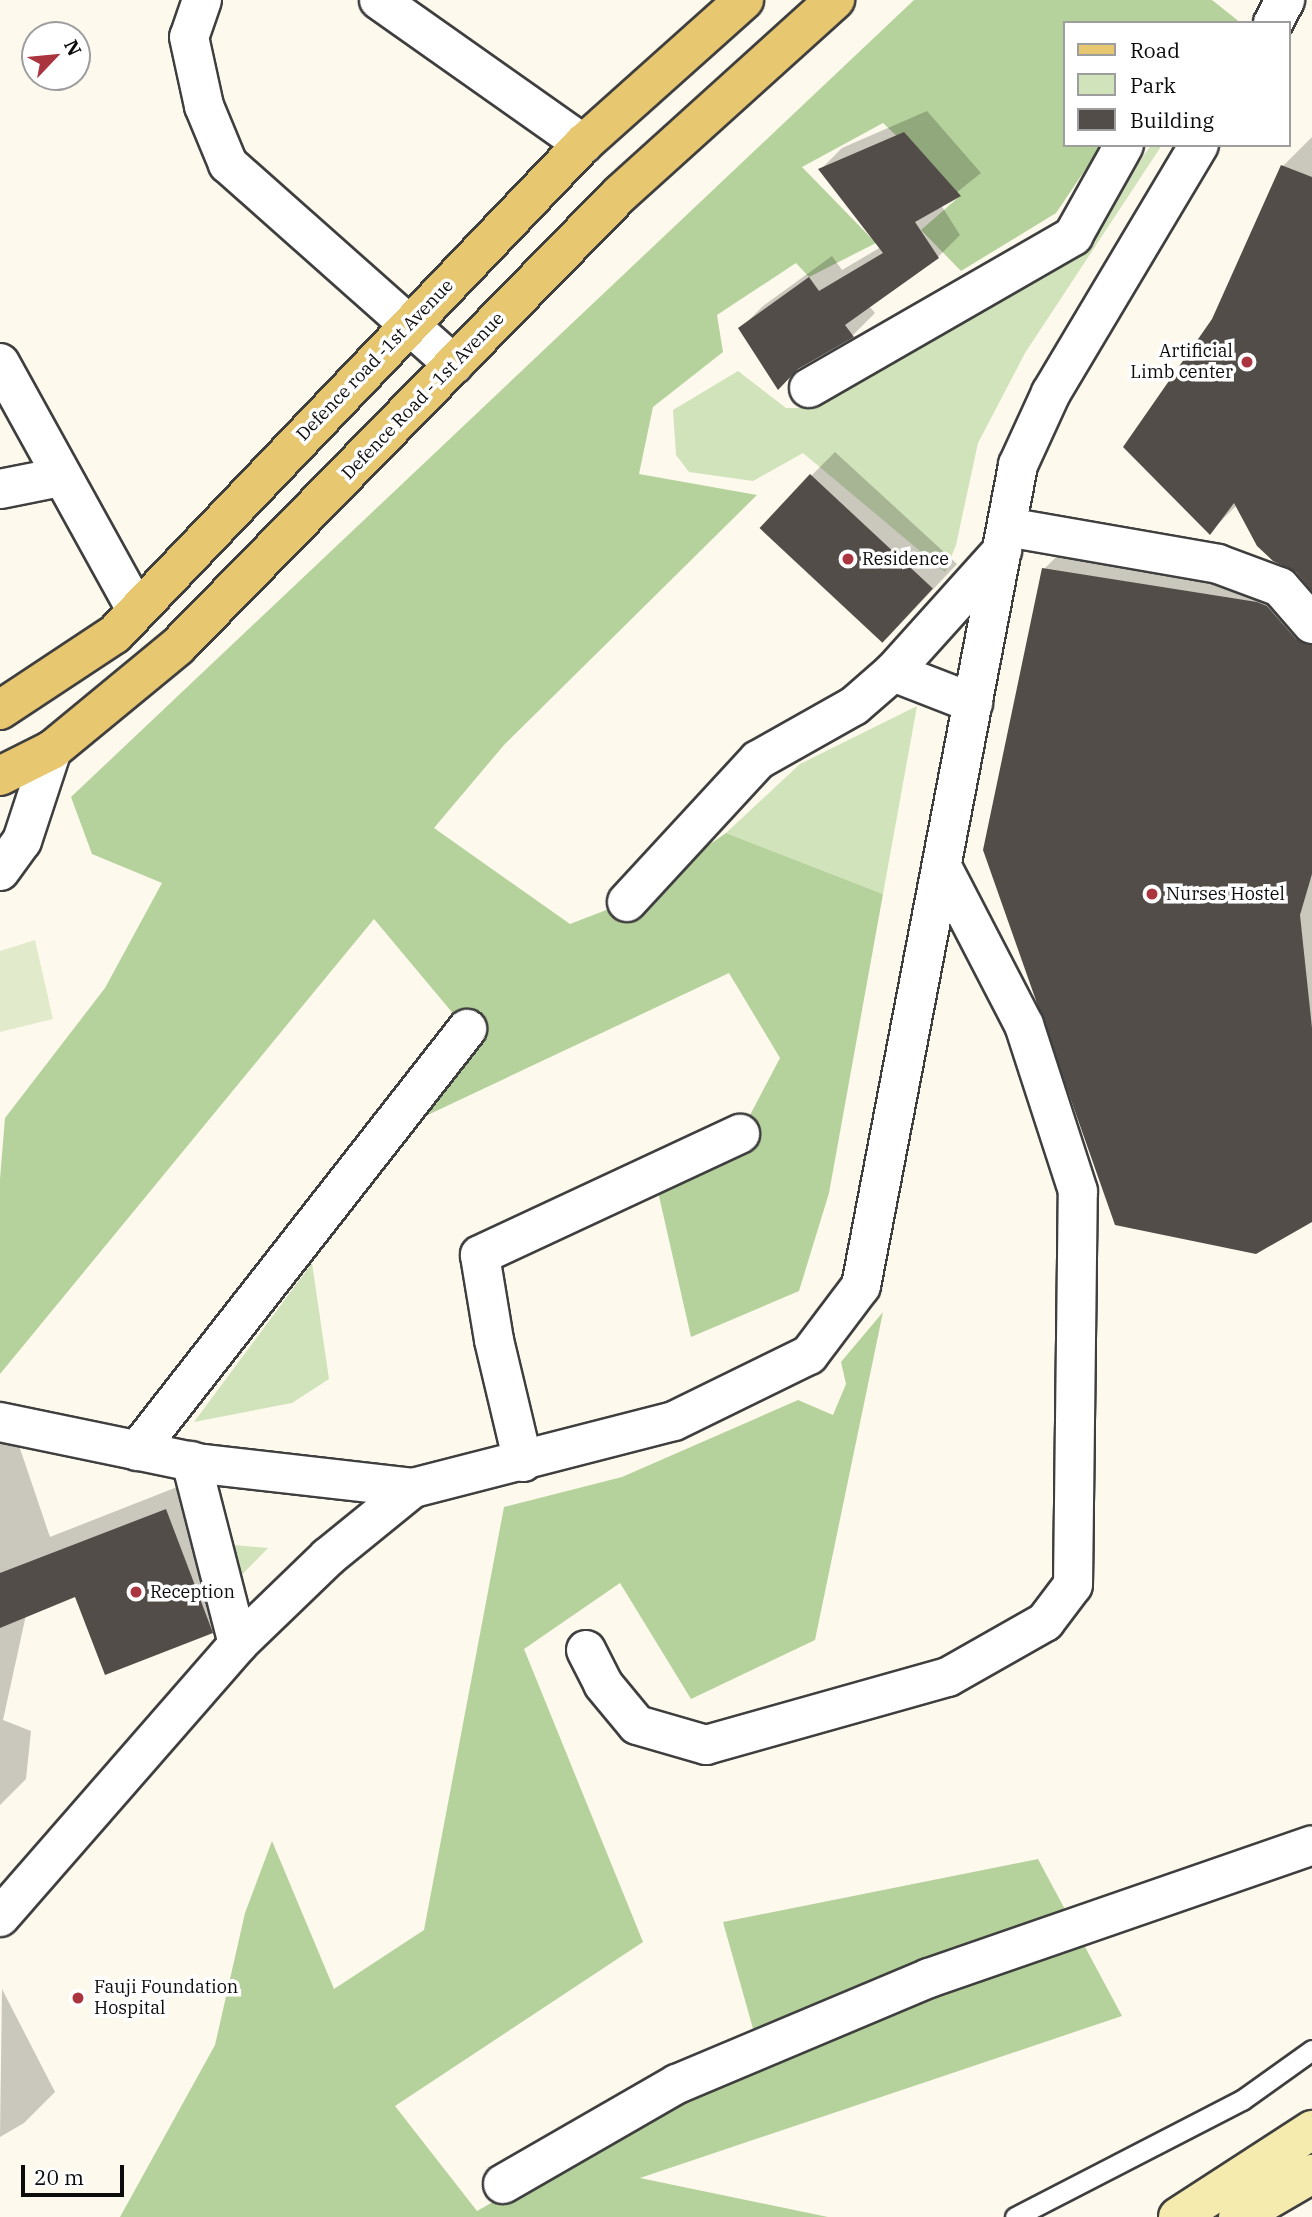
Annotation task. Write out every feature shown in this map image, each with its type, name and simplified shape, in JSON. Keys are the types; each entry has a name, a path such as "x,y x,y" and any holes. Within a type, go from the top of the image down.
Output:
{"main road":[{"name":"Defence road -1st Avenue","path":"0,710 115,634 410,322 583,144 744,0"},
{"name":"Defence Road - 1st Avenue","path":"0,776 52,750 178,646 620,194 835,0"},
{"path":"1178,2217 1312,2130"},
{"path":"1238,2217 1312,2174"}],"street":[{"path":"202,0 189,37 204,106 228,164 410,322 454,365"},
{"path":"379,0 583,144"},
{"path":"808,388 1073,236 1123,147"},
{"path":"0,1422 191,1461 413,1488 523,1462 674,1421 809,1355 860,1286 1018,465 1051,393 1198,147"},
{"path":"0,363 60,477 137,611"},
{"path":"0,489 60,477"},
{"path":"1004,539 1218,565 1280,587 1312,625"},
{"path":"627,902 758,760 854,706 893,672 1004,539"},
{"path":"893,672 973,703"},
{"path":"0,871 22,841 52,750"},
{"path":"586,1650 603,1684 636,1725 706,1745 948,1677 1045,1622 1073,1585 1078,1191 1024,1025 942,867"},
{"path":"137,1451 467,1029"},
{"path":"523,1462 494,1340 480,1255 740,1134"},
{"path":"191,1461 238,1644"},
{"path":"0,1917 238,1644 328,1557 413,1488"},
{"path":"503,2184 677,2084 916,1983 1312,1844"}],"lane":[{"path":"1015,2217 1242,2100 1312,2050"}],"green space":[{"path":"914,0 1212,0 1238,21 1064,21 1064,147 1101,147 1056,213 961,271 921,230 960,196 883,123 802,167 876,243 809,277 796,263 717,315 723,352 653,407 639,474 757,495 504,745 434,828 570,924 627,902 726,833 883,894 829,1193 799,1291 691,1337 654,1174 740,1134 780,1058 729,973 383,1136 466,1029 374,919 0,1374 0,1179 5,1118 105,988 162,883 92,854 71,797"},
{"path":"1150,147 1161,147 1025,353 978,443 956,545 945,572 803,453 753,481 689,472 676,455 673,410 738,371 786,408 816,408 1086,241"},
{"path":"917,706 883,894 726,833 800,764"},
{"path":"35,940 53,1019 0,1032 0,951"},
{"path":"312,1263 329,1379 292,1403 194,1422"},
{"path":"883,1312 815,1640 691,1699 620,1583 524,1649 643,1942 395,2106 477,2211 759,2050 723,1922 1038,1859 1122,2016 640,2178 828,2217 120,2217 215,2045 245,1913 272,1841 334,1989 424,1930 504,1507 622,1477 798,1400 833,1415 846,1384 841,1362"},
{"path":"223,1544 268,1548 233,1584"}],"building":[{"path":"904,132 961,196 915,222 939,258 845,325 854,337 798,369 778,390 738,328 809,277 819,291 883,253 818,169"},
{"name":"Artificial Limb center","path":"1281,165 1312,177 1312,591 1296,572 1273,561 1257,546 1234,503 1210,535 1123,447 1212,319"},
{"name":"Residence","path":"810,474 933,589 882,643 760,528"},
{"name":"Nurses Hostel","path":"1042,568 1257,602 1267,606 1296,639 1312,645 1312,874 1300,915 1312,1028 1312,1222 1256,1254 1115,1225 983,850"},
{"name":"Reception","path":"166,1509 213,1633 105,1675 75,1597 0,1628 0,1573"}],"place":[{"name":"Artificial Limb center","path":"1247,362"},
{"name":"Residence","path":"848,559"},
{"name":"Nurses Hostel","path":"1152,894"},
{"name":"Reception","path":"136,1592"},
{"name":"Fauji Foundation Hospital","path":"78,1998"}]}
